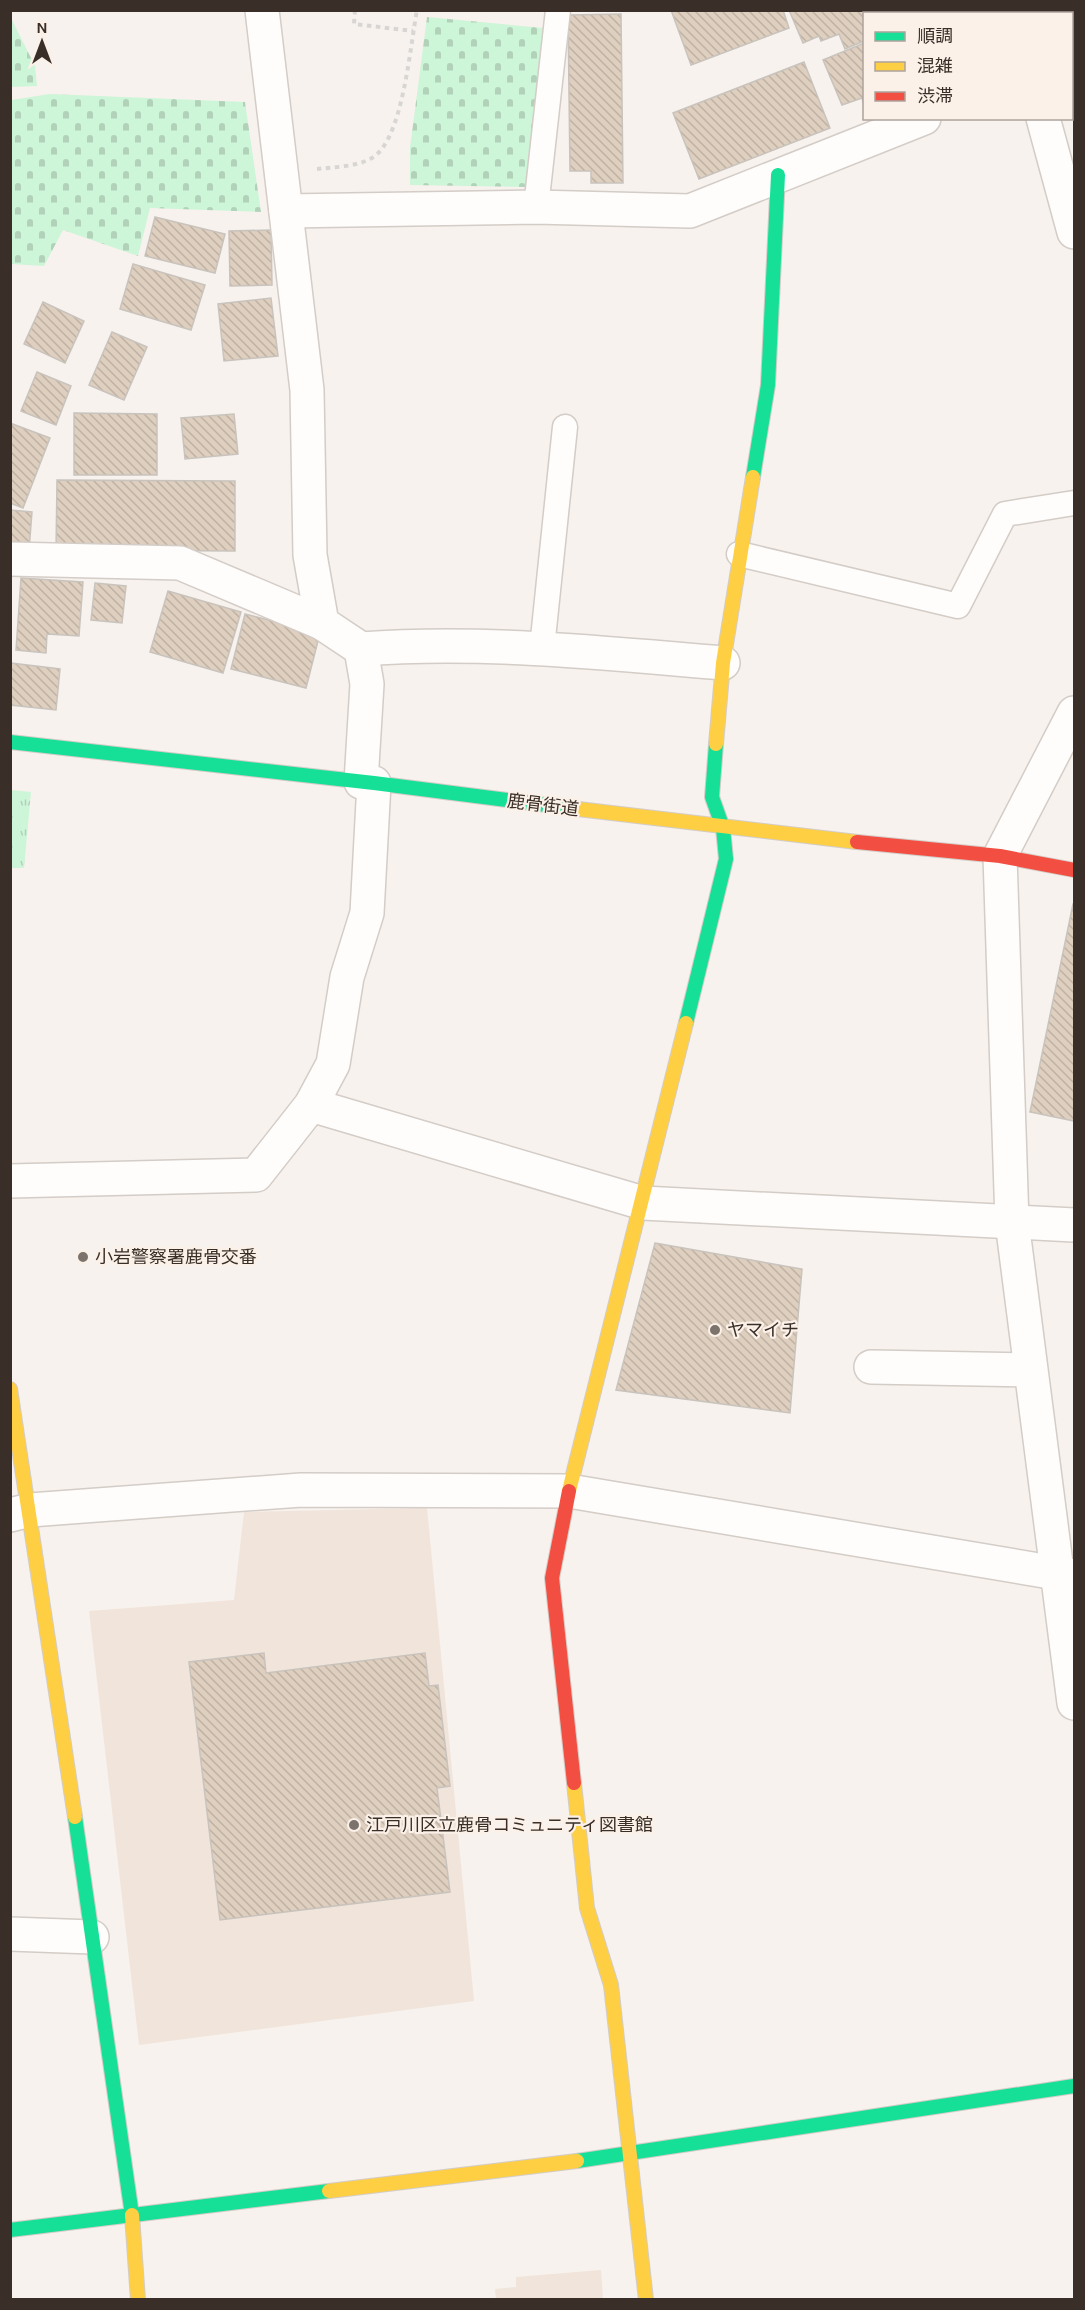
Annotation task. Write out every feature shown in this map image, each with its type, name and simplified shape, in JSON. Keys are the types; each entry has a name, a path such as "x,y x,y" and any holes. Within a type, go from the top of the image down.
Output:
{"street":[{"path":"262,10 307,390 310,555 322,622"},
{"path":"286,211 536,207 690,211 919,120"},
{"path":"1043,120 1074,232"},
{"path":"646,2300 611,1985 587,1908 552,1578 568,1491 643,1203 726,859 723,828 712,797 723,663 768,385 778,175"},
{"path":"10,559 180,563 322,622 361,649 407,645 542,648 723,663"},
{"path":"10,1180 256,1175 311,1104 333,1064 347,977 367,913 367,684 361,649"},
{"path":"1074,713 1000,856 1011,1222 1030,1370 1066,1575 1074,1703"},
{"name":"鹿骨街道","path":"10,742 368,782 723,828 1000,856 1074,870"},
{"path":"311,1104 643,1203 1074,1224"},
{"path":"871,1367 1030,1370"},
{"path":"10,1389 20,1512 92,1937 132,2215 138,2300"},
{"path":"20,1512 301,1490 568,1491 1066,1575"},
{"path":"10,1934 92,1937"},
{"path":"10,2230 630,2155 1074,2086"}],"lane":[{"path":"536,207 558,10"},
{"path":"542,648 565,427"},
{"path":"739,554 958,606 1005,514 1074,503"}],"path":[{"path":"355,10 354,24 413,31"},
{"path":"311,170 361,164 374,157 387,142 397,115 417,10"}],"shaded area":[{"path":"427,1508 474,2001 139,2045 89,1611 234,1600 244,1512"},
{"path":"601,2270 603,2299 496,2299 495,2289 516,2287 516,2277"}],"green space":[{"path":"10,16 35,66 37,86 11,87"},
{"path":"427,17 543,28 527,187 410,185 410,148"},
{"path":"50,94 245,102 261,212 150,208 138,256 63,230 44,266 11,264 11,100"},
{"path":"11,790 31,792 24,868 11,868"}],"building":[{"path":"671,10 783,10 789,28 691,65"},
{"path":"789,10 903,10 904,12 863,12 863,41 845,49 839,34 821,41 819,36 803,43"},
{"path":"621,14 623,183 591,183 591,171 570,171 568,15"},
{"path":"863,43 863,102 862,98 842,105 823,60"},
{"path":"804,62 830,128 699,179 673,113"},
{"path":"155,217 225,234 215,273 145,256"},
{"path":"271,230 272,285 230,286 229,231"},
{"path":"133,264 205,285 191,330 120,309"},
{"path":"271,298 278,356 224,361 218,304"},
{"path":"43,302 84,321 65,363 24,344"},
{"path":"112,332 147,347 124,400 89,385"},
{"path":"37,372 71,386 56,425 21,411"},
{"path":"74,413 157,414 157,475 74,475"},
{"path":"234,414 238,454 185,459 181,418"},
{"path":"10,423 50,438 23,508 10,503"},
{"path":"57,480 235,481 235,551 56,550"},
{"path":"10,510 32,512 29,550 10,549"},
{"path":"21,578 83,582 79,636 47,634 46,653 16,650"},
{"path":"95,583 126,586 122,623 91,620"},
{"path":"168,591 241,612 223,673 150,652"},
{"path":"245,614 320,633 306,688 231,669"},
{"path":"11,663 60,669 56,710 10,705"},
{"path":"1074,904 1074,1121 1030,1112"},
{"name":"ヤマイチ","path":"655,1243 802,1269 790,1413 616,1390"},
{"path":"264,1653 266,1673 425,1653 429,1686 438,1685 450,1786 437,1788 450,1892 220,1920 189,1662"}],"traffic: fast":[{"path":"753,477 768,385 778,175"},
{"path":"10,742 374,783 578,809"},
{"path":"686,1023 726,859 723,828 712,797 716,744"},
{"path":"75,1817 132,2215"},
{"path":"577,2161 1074,2086"},
{"path":"10,2230 329,2191"}],"traffic: slow":[{"path":"716,744 723,663 753,477"},
{"path":"578,809 857,842"},
{"path":"569,1491 686,1023"},
{"path":"10,1389 75,1817"},
{"path":"574,1783 587,1908 611,1985 646,2300"},
{"path":"329,2191 577,2161"},
{"path":"132,2215 138,2300"}],"traffic: jam":[{"path":"857,842 1000,856 1074,870"},
{"path":"569,1491 552,1578 574,1783"}],"place":[{"name":"小岩警察署鹿骨交番","path":"83,1257"},
{"name":"ヤマイチ","path":"715,1330"},
{"name":"江戸川区立鹿骨コミュニティ図書館","path":"354,1825"}]}
